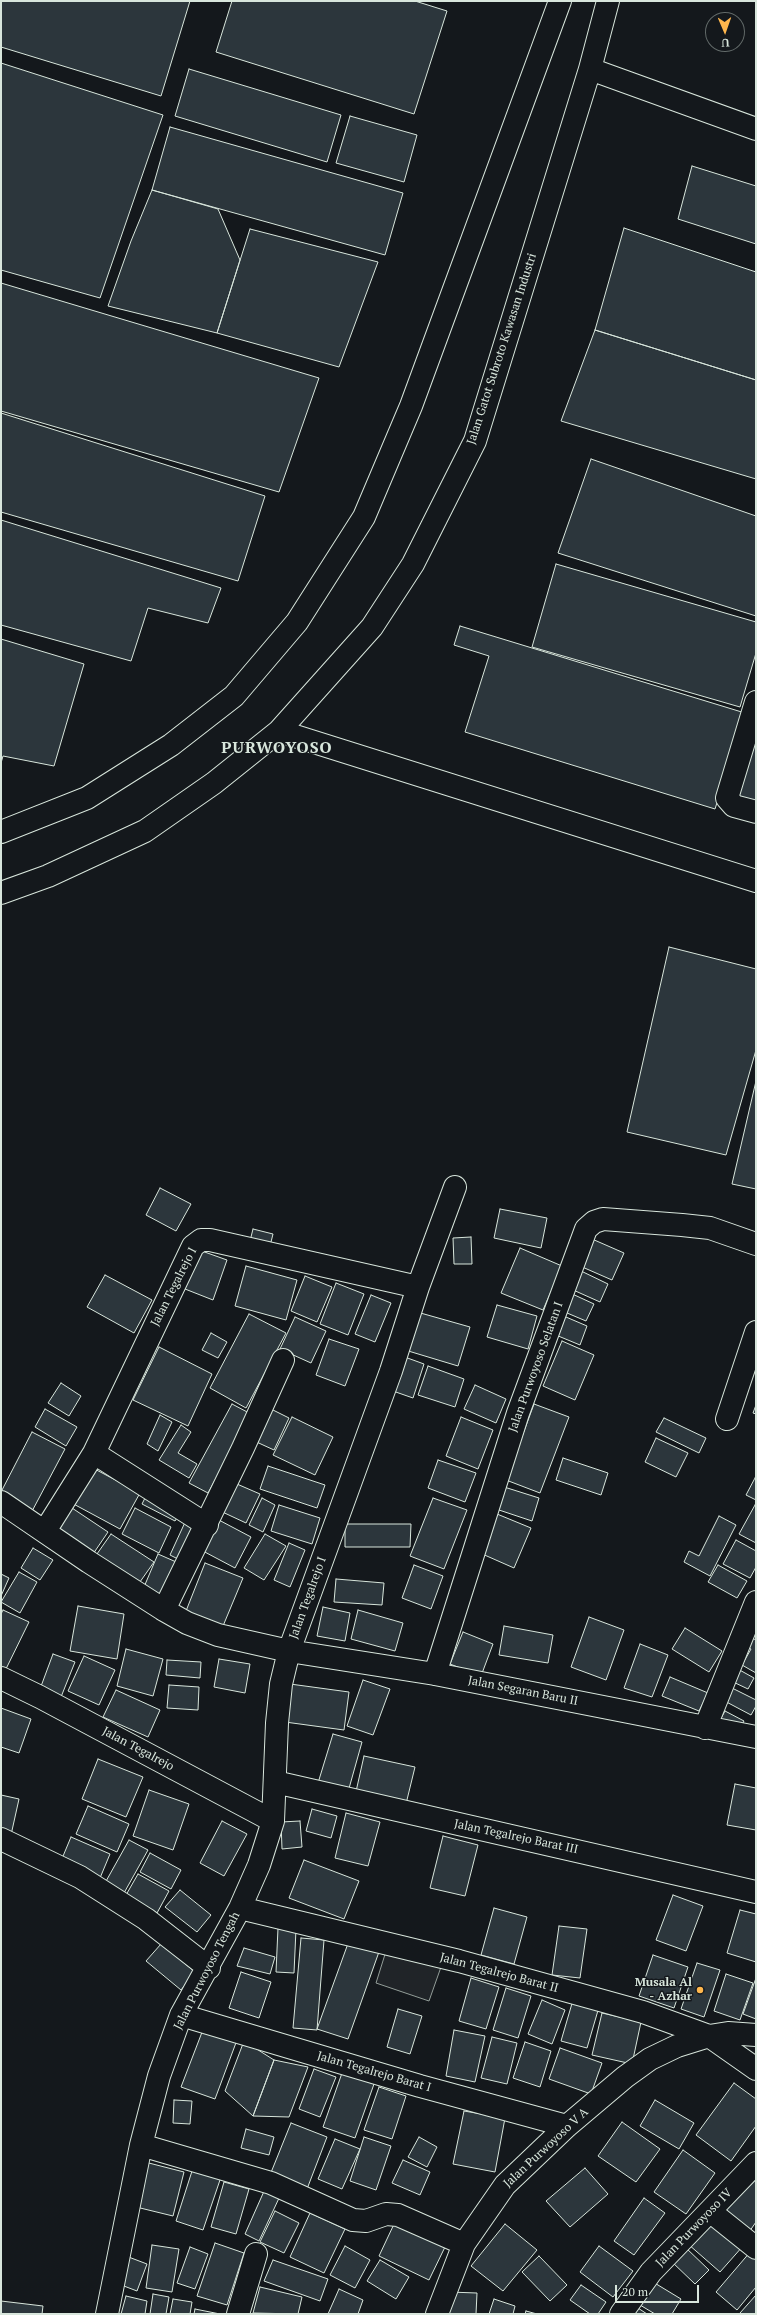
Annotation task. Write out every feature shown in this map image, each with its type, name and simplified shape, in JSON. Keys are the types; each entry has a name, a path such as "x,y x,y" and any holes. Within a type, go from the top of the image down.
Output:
{"street":[{"path":"1,832 88,798 171,745 234,696 297,622 364,517 411,406 560,1"},
{"name":"Jalan Gatot Subroto Kawasan Industri","path":"1,894 48,876 145,831 214,783 278,731 372,627 413,564 475,441 590,69 608,1"},
{"path":"590,69 756,129"},
{"path":"756,702 727,798 734,806 756,812"},
{"path":"278,731 756,881"},
{"name":"Jalan Tegalrejo I","path":"1,1502 89,1562 187,1623 218,1635 289,1651 388,1378 418,1287 455,1187"},
{"name":"Jalan Purwoyoso Selatan I","path":"435,1674 518,1413 586,1229 594,1222 602,1219 682,1225 710,1228 756,1244"},
{"name":"Jalan Tegalrejo I","path":"45,1531 94,1453 193,1246 201,1240 210,1240 280,1255 418,1287"},
{"path":"727,1419 756,1332"},
{"path":"164,1610 206,1525 283,1360"},
{"path":"94,1453 206,1525"},
{"path":"705,1728 756,1602"},
{"name":"Jalan Segaran Baru II","path":"289,1651 435,1674 705,1728 756,1736"},
{"name":"Jalan Purwoyoso Tengah","path":"107,2314 141,2144 158,2076 181,2015 240,1908 259,1865 273,1821 279,1701 289,1651"},
{"name":"Jalan Tegalrejo","path":"1,1678 40,1697 273,1821"},
{"name":"Jalan Tegalrejo Barat III","path":"275,1782 756,1892"},
{"path":"1,1840 80,1877 146,1919 208,1968"},
{"name":"Jalan Tegalrejo Barat II","path":"240,1908 466,1963 643,2012 709,2036 728,2033 756,2035"},
{"name":"Jalan Tegalrejo Barat I","path":"181,2015 420,2086 567,2126"},
{"path":"709,2036 756,2069"},
{"name":"Jalan Purwoyoso V A","path":"437,2314 464,2244 505,2185 567,2126 625,2077 650,2059 677,2046 709,2036"},
{"path":"141,2144 271,2183 353,2220 366,2221 386,2214 398,2215 464,2244"},
{"name":"Jalan Purwoyoso IV","path":"621,2314 651,2272 711,2212 756,2163"},
{"path":"711,2212 756,2248"},
{"path":"238,2314 256,2254"}],"shaded area":[{"path":"387,1948 441,1967 429,2001 376,1983"}],"building":[{"path":"1,1 190,1 161,96 1,47"},
{"path":"232,1 415,1 447,11 414,114 216,52"},
{"path":"1,63 163,115 100,298 1,270"},
{"path":"189,69 341,115 327,162 175,116"},
{"path":"350,116 417,135 404,182 336,163"},
{"path":"170,127 403,193 385,255 152,190"},
{"path":"692,166 756,186 756,244 678,219"},
{"path":"152,190 218,209 240,260 217,333 108,306 131,241"},
{"path":"624,228 756,272 756,380 595,330"},
{"path":"250,229 378,262 339,367 217,333"},
{"path":"1,283 319,378 279,492 1,411"},
{"path":"595,330 756,380 756,479 561,421"},
{"path":"1,413 265,496 238,581 1,512"},
{"path":"591,459 756,516 756,616 558,553"},
{"path":"1,520 221,588 208,623 148,608 131,661 1,625"},
{"path":"556,564 756,622 756,653 740,707 532,647"},
{"path":"460,626 745,713 715,809 465,732 489,656 454,645"},
{"path":"1,639 84,664 54,766 3,756 1,763"},
{"path":"756,727 756,802 733,794"},
{"path":"669,947 756,969 756,1050 726,1155 627,1132"},
{"path":"756,1081 756,1189 732,1184"},
{"path":"160,1188 191,1204 176,1231 146,1215"},
{"path":"500,1209 547,1218 541,1248 494,1238"},
{"path":"253,1229 273,1234 269,1250 249,1245"},
{"path":"471,1237 472,1264 454,1264 453,1238"},
{"path":"592,1239 624,1253 612,1280 580,1266"},
{"path":"520,1248 562,1266 543,1310 501,1293"},
{"path":"199,1250 227,1260 213,1300 185,1289"},
{"path":"246,1266 297,1280 286,1320 235,1306"},
{"path":"579,1270 608,1284 600,1302 571,1289"},
{"path":"105,1275 152,1300 134,1333 87,1307"},
{"path":"305,1276 332,1287 317,1322 291,1311"},
{"path":"336,1283 364,1294 348,1335 320,1324"},
{"path":"568,1292 594,1304 586,1321 560,1310"},
{"path":"371,1295 391,1303 375,1342 355,1334"},
{"path":"497,1305 537,1316 528,1349 487,1337"},
{"path":"417,1312 470,1327 458,1366 405,1350"},
{"path":"249,1314 286,1333 246,1408 210,1388"},
{"path":"559,1314 587,1326 580,1345 551,1333"},
{"path":"295,1317 326,1331 311,1363 280,1349"},
{"path":"211,1333 227,1342 218,1358 202,1350"},
{"path":"329,1339 359,1349 345,1386 316,1375"},
{"path":"562,1341 594,1355 575,1400 543,1386"},
{"path":"159,1347 212,1374 188,1426 133,1400"},
{"path":"402,1356 424,1364 413,1398 390,1390"},
{"path":"428,1366 464,1379 455,1407 418,1395"},
{"path":"61,1383 81,1396 69,1416 48,1403"},
{"path":"475,1385 506,1399 496,1423 464,1409"},
{"path":"232,1404 251,1414 208,1493 189,1483"},
{"path":"534,1404 569,1417 540,1493 506,1480"},
{"path":"756,1405 756,1414 753,1413"},
{"path":"265,1406 289,1418 274,1450 250,1439"},
{"path":"45,1409 77,1427 66,1446 35,1427"},
{"path":"160,1415 172,1422 158,1451 147,1444"},
{"path":"292,1417 333,1437 315,1475 273,1455"},
{"path":"461,1417 493,1430 478,1469 446,1456"},
{"path":"664,1418 706,1438 699,1453 656,1432"},
{"path":"181,1425 191,1432 178,1453 197,1464 189,1478 159,1460"},
{"path":"32,1432 65,1449 30,1515 1,1492"},
{"path":"656,1438 688,1453 676,1477 645,1462"},
{"path":"563,1458 608,1473 601,1495 556,1480"},
{"path":"438,1460 476,1473 465,1502 428,1488"},
{"path":"89,1466 140,1493 120,1529 68,1501"},
{"path":"268,1466 325,1485 317,1508 260,1489"},
{"path":"755,1478 756,1479 756,1500 746,1495"},
{"path":"230,1481 260,1494 246,1523 216,1509"},
{"path":"501,1486 539,1498 532,1521 493,1508"},
{"path":"146,1496 180,1513 175,1521 142,1504"},
{"path":"262,1498 275,1505 263,1532 249,1525"},
{"path":"433,1498 467,1510 444,1569 410,1556"},
{"path":"66,1504 108,1532 91,1557 49,1529"},
{"path":"279,1505 320,1518 312,1544 271,1531"},
{"path":"755,1505 756,1506 756,1543 739,1534"},
{"path":"135,1508 171,1527 159,1553 122,1534"},
{"path":"497,1514 531,1528 514,1568 480,1553"},
{"path":"719,1516 736,1525 710,1576 684,1562 689,1551 699,1556"},
{"path":"187,1518 201,1525 184,1562 170,1555"},
{"path":"217,1519 251,1537 235,1568 201,1550"},
{"path":"345,1524 411,1524 410,1547 345,1547"},
{"path":"111,1534 154,1562 135,1589 92,1561"},
{"path":"265,1534 286,1546 264,1580 244,1568"},
{"path":"736,1540 756,1551 756,1567 750,1578 723,1564"},
{"path":"289,1543 305,1550 290,1587 274,1580"},
{"path":"33,1548 53,1560 40,1580 21,1568"},
{"path":"158,1554 183,1565 165,1606 141,1594"},
{"path":"205,1563 243,1578 223,1626 186,1611"},
{"path":"414,1565 443,1576 431,1609 402,1598"},
{"path":"718,1565 747,1581 737,1598 708,1582"},
{"path":"19,1572 37,1582 20,1613 1,1602"},
{"path":"1,1574 9,1578 1,1596"},
{"path":"336,1579 384,1583 382,1605 334,1602"},
{"path":"78,1606 124,1614 117,1659 70,1651"},
{"path":"323,1607 350,1613 345,1641 317,1636"},
{"path":"3,1610 29,1622 3,1675 1,1675 1,1614"},
{"path":"358,1610 403,1623 395,1651 351,1639"},
{"path":"589,1617 624,1630 606,1680 571,1667"},
{"path":"504,1626 553,1635 548,1663 499,1655"},
{"path":"685,1628 722,1651 709,1672 672,1649"},
{"path":"463,1632 493,1644 481,1676 450,1664"},
{"path":"748,1636 756,1640 756,1673 742,1665 751,1649 743,1645"},
{"path":"640,1644 668,1655 652,1697 624,1688"},
{"path":"126,1649 163,1659 153,1696 117,1686"},
{"path":"53,1654 75,1662 61,1697 40,1689"},
{"path":"84,1656 115,1670 99,1705 68,1691"},
{"path":"219,1659 250,1664 245,1693 214,1687"},
{"path":"167,1660 201,1662 200,1678 166,1675"},
{"path":"736,1668 754,1678 748,1689 729,1680"},
{"path":"670,1677 708,1693 699,1711 662,1696"},
{"path":"363,1680 390,1689 373,1735 347,1726"},
{"path":"290,1684 349,1692 344,1730 285,1722"},
{"path":"169,1685 199,1687 198,1710 167,1708"},
{"path":"726,1685 756,1700 756,1706 751,1715 719,1698"},
{"path":"116,1690 160,1710 148,1737 103,1717"},
{"path":"1,1708 31,1719 19,1753 1,1747"},
{"path":"725,1711 744,1721 738,1732 719,1722"},
{"path":"333,1734 362,1742 348,1792 318,1783"},
{"path":"364,1756 415,1767 405,1808 355,1796"},
{"path":"98,1759 143,1777 126,1817 82,1799"},
{"path":"735,1784 756,1788 756,1830 727,1825"},
{"path":"149,1790 189,1804 173,1850 133,1836"},
{"path":"1,1795 19,1799 11,1835 1,1833"},
{"path":"88,1806 129,1824 117,1852 76,1834"},
{"path":"312,1809 337,1816 331,1838 306,1831"},
{"path":"346,1813 380,1822 368,1866 335,1858"},
{"path":"222,1821 247,1834 224,1876 200,1863"},
{"path":"300,1821 302,1847 282,1849 281,1822"},
{"path":"443,1836 478,1845 465,1896 430,1888"},
{"path":"71,1837 110,1854 100,1878 61,1861"},
{"path":"129,1840 148,1850 124,1893 105,1883"},
{"path":"150,1853 181,1870 171,1889 140,1872"},
{"path":"304,1860 359,1881 344,1919 289,1898"},
{"path":"138,1874 169,1891 157,1913 126,1895"},
{"path":"180,1890 211,1915 197,1932 165,1907"},
{"path":"673,1895 703,1906 686,1951 656,1940"},
{"path":"494,1908 527,1917 514,1964 481,1955"},
{"path":"740,1910 756,1914 756,1962 727,1953"},
{"path":"559,1926 587,1929 580,1978 552,1975"},
{"path":"278,1928 296,1929 294,1973 276,1972"},
{"path":"301,1938 324,1940 317,2030 293,2028"},
{"path":"350,1938 380,1949 348,2039 317,2029"},
{"path":"161,1944 195,1972 181,1990 146,1961"},
{"path":"244,1948 275,1957 270,1974 237,1966"},
{"path":"653,1955 688,1967 674,2008 639,1996"},
{"name":"Musala Al - Azhar","path":"697,1963 720,1970 704,2017 681,2009"},
{"path":"241,1972 271,1982 259,2018 229,2008"},
{"path":"726,1974 753,1983 740,2020 714,2011"},
{"path":"471,1978 499,1987 486,2029 459,2021"},
{"path":"756,1978 756,2019 743,2014"},
{"path":"506,1988 531,1996 518,2038 493,2030"},
{"path":"542,2000 565,2010 552,2044 528,2034"},
{"path":"573,2000 599,2007 587,2048 561,2041"},
{"path":"398,2009 422,2016 410,2054 387,2047"},
{"path":"602,2013 641,2022 632,2064 592,2055"},
{"path":"204,2027 237,2040 215,2099 181,2087"},
{"path":"454,2030 485,2036 475,2082 446,2076"},
{"path":"492,2037 517,2043 507,2084 481,2078"},
{"path":"244,2041 274,2060 253,2116 225,2091"},
{"path":"525,2042 551,2051 540,2087 513,2078"},
{"path":"560,2048 602,2063 591,2094 549,2079"},
{"path":"274,2060 308,2067 289,2117 253,2116"},
{"path":"314,2069 336,2077 320,2117 299,2109"},
{"path":"342,2073 374,2084 355,2138 323,2127"},
{"path":"734,2083 756,2099 756,2126 731,2161 696,2135"},
{"path":"379,2087 406,2096 392,2139 364,2130"},
{"path":"174,2100 192,2101 190,2124 173,2123"},
{"path":"655,2100 694,2123 679,2149 640,2126"},
{"path":"464,2111 505,2118 495,2172 453,2164"},
{"path":"622,2122 660,2149 636,2182 598,2156"},
{"path":"291,2123 327,2137 307,2189 270,2175"},
{"path":"246,2129 274,2137 269,2155 241,2148"},
{"path":"364,2137 391,2146 376,2190 350,2181"},
{"path":"419,2137 437,2147 427,2167 408,2157"},
{"path":"335,2139 360,2149 342,2189 318,2179"},
{"path":"683,2150 715,2173 686,2214 654,2192"},
{"path":"403,2160 430,2172 420,2195 392,2183"},
{"path":"141,2161 184,2172 173,2216 132,2206"},
{"path":"193,2168 221,2177 203,2230 176,2221"},
{"path":"585,2168 608,2194 570,2227 546,2201"},
{"path":"756,2171 756,2222 747,2235 720,2217"},
{"path":"224,2182 249,2189 236,2234 211,2227"},
{"path":"265,2189 280,2196 259,2241 245,2234"},
{"path":"644,2198 665,2213 634,2255 614,2241"},
{"path":"275,2211 299,2223 284,2253 260,2242"},
{"path":"310,2213 345,2229 324,2273 290,2257"},
{"path":"712,2218 743,2246 720,2272 688,2244"},
{"path":"395,2222 445,2247 429,2280 379,2256"},
{"path":"505,2224 537,2250 503,2291 471,2266"},
{"path":"215,2243 244,2253 227,2305 197,2296"},
{"path":"152,2245 179,2249 172,2292 146,2288"},
{"path":"345,2246 370,2260 355,2288 330,2275"},
{"path":"599,2246 633,2271 613,2297 580,2272"},
{"path":"190,2247 208,2254 195,2289 177,2283"},
{"path":"685,2247 709,2270 695,2284 671,2261"},
{"path":"751,2251 756,2255 756,2287 737,2310 716,2292"},
{"path":"126,2256 147,2264 137,2291 116,2283"},
{"path":"539,2256 567,2285 550,2301 522,2272"},
{"path":"273,2260 328,2279 320,2301 264,2281"},
{"path":"380,2260 409,2277 396,2299 367,2281"},
{"path":"653,2282 681,2299 672,2314 655,2314 640,2305"},
{"path":"581,2285 606,2302 598,2314 590,2314 570,2300"},
{"path":"260,2287 302,2297 298,2314 253,2313"},
{"path":"339,2289 363,2300 358,2314 328,2314"},
{"path":"449,2292 477,2293 476,2314 448,2314"},
{"path":"153,2294 169,2297 166,2314 150,2314"},
{"path":"756,2295 756,2314 740,2313"},
{"path":"126,2296 147,2301 145,2314 121,2314"},
{"path":"173,2299 192,2302 190,2314 170,2314"},
{"path":"494,2299 515,2306 513,2314 489,2314"},
{"path":"1,2301 43,2306 42,2314 1,2314"},
{"path":"635,2306 647,2314 630,2314"},
{"path":"195,2309 220,2314 194,2314"},
{"path":"526,2311 537,2314 525,2314"}],"place":[{"name":"Musala Al - Azhar","path":"700,1990"}],"district":[{"name":"PURWOYOSO","path":"277,748"}]}
